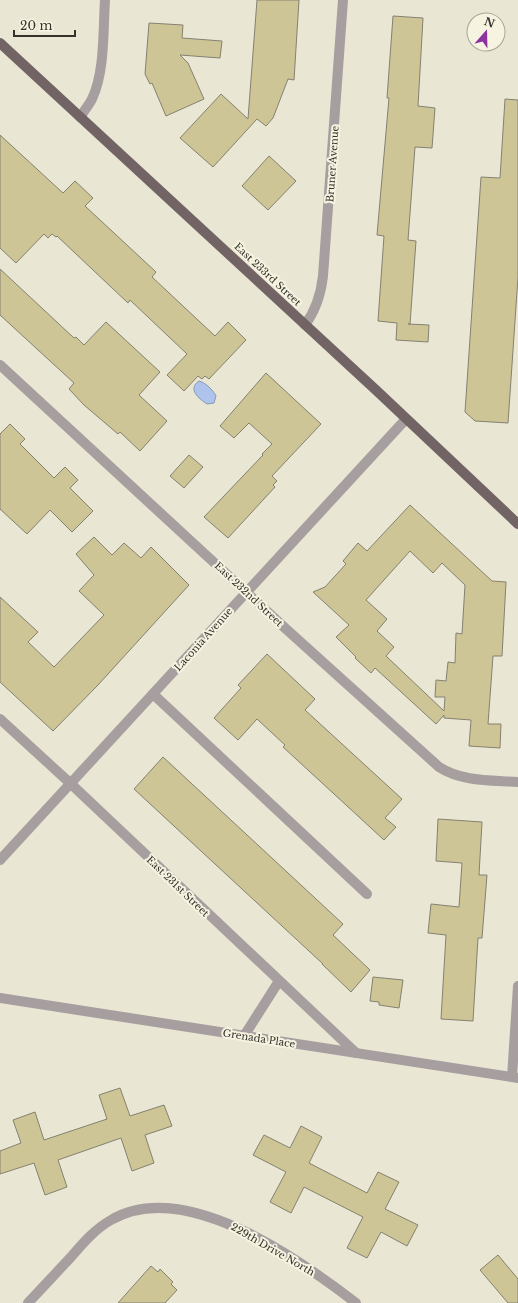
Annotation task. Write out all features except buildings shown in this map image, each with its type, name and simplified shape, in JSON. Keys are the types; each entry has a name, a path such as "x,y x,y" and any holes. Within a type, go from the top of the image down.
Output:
{"main road":[{"name":"East 233rd Street","path":"0,43 518,524"}],"street":[{"path":"80,117 92,100 98,82 101,64 105,0"},
{"name":"Bruner Avenue","path":"305,325 315,310 324,276 344,0"},
{"name":"East 232nd Street","path":"0,365 285,628 439,767 460,777 518,782"},
{"name":"Laconia Avenue","path":"0,860 406,419"},
{"path":"153,694 367,894"},
{"name":"East 231st Street","path":"0,719 70,783 356,1053"},
{"path":"244,1036 279,981"},
{"path":"515,1078 518,986"},
{"name":"Grenada Place","path":"0,998 515,1078"},
{"name":"229th Drive North","path":"28,1303 96,1231 111,1220 139,1209 162,1208 186,1210 229,1224 280,1251 321,1276 356,1303"}],"water":[{"path":"199,381 207,385 215,394 216,396 214,403 207,404 198,397 194,387"}]}
